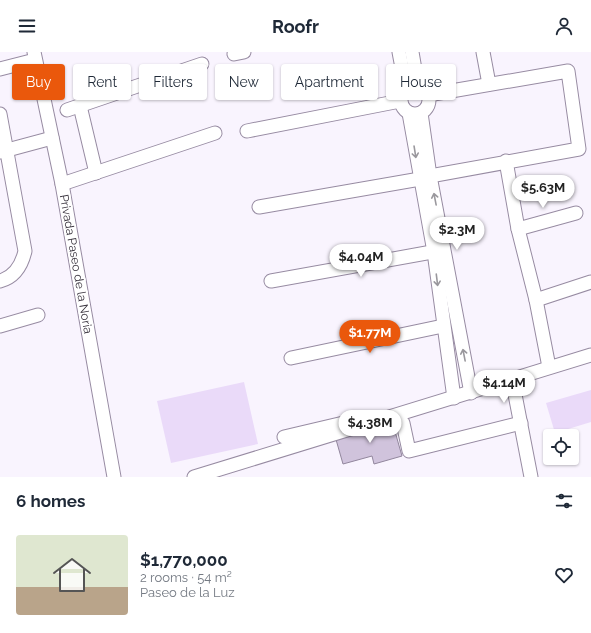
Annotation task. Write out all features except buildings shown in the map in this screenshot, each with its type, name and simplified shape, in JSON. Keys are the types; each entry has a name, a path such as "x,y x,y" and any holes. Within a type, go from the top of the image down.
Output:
{"street":[{"path":"399,52 405,64"},
{"path":"412,52 414,64"},
{"path":"484,52 489,84"},
{"path":"0,69 35,56"},
{"name":"Privada Paseo de la Noria","path":"35,56 62,184 114,477"},
{"path":"259,207 506,161 579,149 568,71 489,84 456,87"},
{"path":"67,110 139,86"},
{"path":"415,113 427,107 423,100"},
{"path":"247,130 400,101 402,106 415,113"},
{"path":"80,106 96,173"},
{"path":"415,113 439,251 471,393"},
{"path":"0,114 4,151 25,251 23,262 16,271 0,281"},
{"path":"62,184 215,133"},
{"path":"4,151 52,138"},
{"path":"506,161 518,229 536,300 549,367"},
{"path":"518,229 576,212"},
{"path":"271,281 439,251"},
{"path":"439,251 443,326 454,398"},
{"path":"536,300 591,282"},
{"path":"0,326 38,315"},
{"path":"291,358 443,326"},
{"path":"194,477 591,355"},
{"path":"512,379 531,477"},
{"path":"284,437 373,416 447,395 454,398"},
{"path":"403,423 409,450 521,424"}],"shaded area":[{"path":"244,382 258,444 171,463 157,401"},
{"path":"591,390 591,422 568,429 554,429 546,403"}]}
